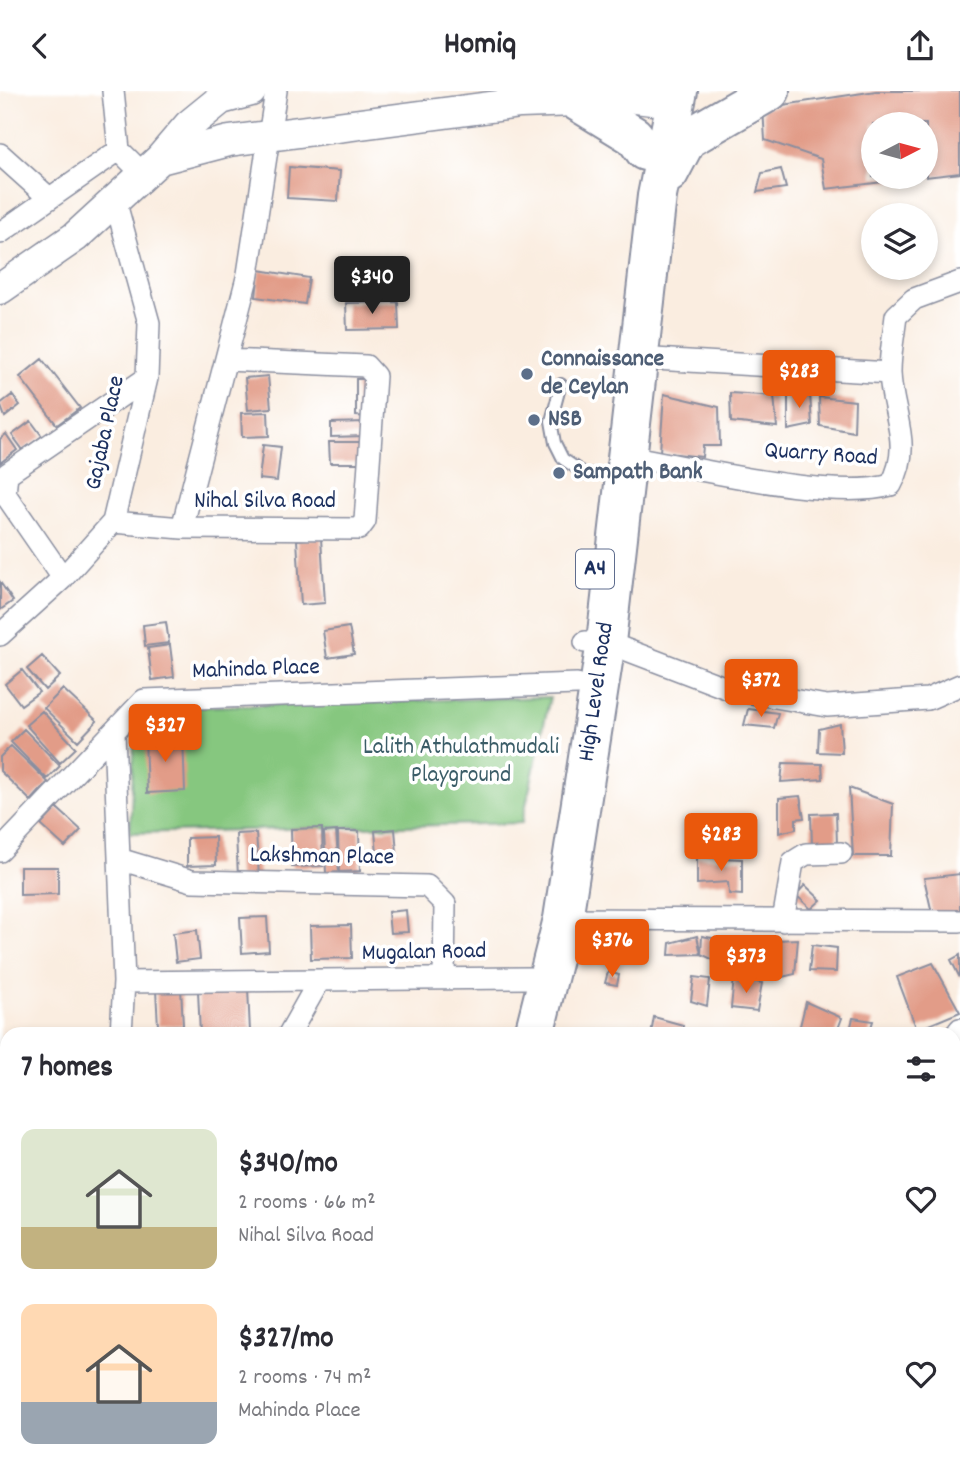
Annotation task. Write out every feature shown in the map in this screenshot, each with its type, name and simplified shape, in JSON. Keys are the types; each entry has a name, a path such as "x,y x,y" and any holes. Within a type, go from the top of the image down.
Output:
{"highway":[{"path":"645,151 634,136 638,95 765,94"},
{"path":"657,195 687,139 765,94"},
{"name":"High Level Road","path":"536,1027 563,919 618,464 645,151 638,95"},
{"name":"High Level Road","path":"618,464 638,358 657,195 638,95"},
{"name":"High Level Road","path":"516,1027 530,978 577,684 595,642"}],"main road":[{"path":"0,289 75,237 152,167 219,95 251,91"},
{"path":"476,91 514,100"},
{"path":"152,167 229,141 269,135 514,100 638,95"}],"street":[{"path":"113,91 119,150"},
{"path":"182,528 248,274 276,91"},
{"path":"119,150 152,167"},
{"path":"0,233 119,150"},
{"path":"0,154 49,198"},
{"name":"Gajaba Place","path":"0,635 63,578 113,522 147,378 149,323 115,200"},
{"name":"Quarry Road","path":"618,464 803,485 874,490 891,485 901,467 903,448 890,373 895,316 914,299 960,282"},
{"path":"638,358 890,373"},
{"name":"Nihal Silva Road","path":"113,522 182,528 359,529 365,521 375,376 366,366 226,360"},
{"path":"63,578 5,494 7,474 147,378"},
{"path":"595,642 729,689 827,706 928,699 960,685"},
{"name":"Mahinda Place","path":"0,851 144,701 577,684"},
{"path":"114,733 124,982 121,1027"},
{"path":"783,921 793,862 813,853 841,853"},
{"name":"Lakshman Place","path":"119,859 192,881 427,886 445,904 444,978"},
{"path":"563,919 960,921"},
{"name":"Mugalan Road","path":"124,982 530,978"},
{"path":"293,1027 319,981"}],"lane":[{"path":"561,384 551,421 555,443 563,459 585,474 618,464"}],"green space":[{"name":"Lalith Athulathmudali Playground","path":"550,697 522,823 130,833 135,722 155,708"}],"building":[{"path":"876,91 960,91 960,173 938,176 938,112 861,112 861,185 826,189 821,159 765,140 763,108"},
{"path":"289,167 340,171 338,201 287,198"},
{"path":"781,169 786,188 757,192 762,173"},
{"path":"259,270 309,278 305,304 256,297"},
{"path":"398,302 399,329 347,330 346,303"},
{"path":"42,359 80,408 57,425 20,377"},
{"path":"268,376 271,408 248,410 245,378"},
{"path":"356,379 369,379 369,417 356,416"},
{"path":"788,391 810,394 812,425 788,430"},
{"path":"730,393 774,396 777,427 731,422"},
{"path":"664,394 719,407 720,446 703,446 702,457 660,452"},
{"path":"12,395 20,405 5,417 0,404"},
{"path":"819,397 855,401 854,432 820,426"},
{"path":"268,412 269,436 242,437 241,413"},
{"path":"31,421 42,436 23,450 12,435"},
{"path":"365,422 365,436 331,437 331,423"},
{"path":"6,434 17,450 0,463 0,439"},
{"path":"329,442 365,442 365,463 330,463"},
{"path":"263,445 281,447 277,481 259,479"},
{"path":"321,538 325,603 301,605 297,540"},
{"path":"0,582 13,601 0,610"},
{"path":"166,622 169,643 145,646 143,625"},
{"path":"349,627 354,654 327,658 323,631"},
{"path":"170,645 174,677 152,680 148,648"},
{"path":"42,656 60,676 45,690 27,669"},
{"path":"22,670 39,692 21,705 5,684"},
{"path":"63,689 97,721 78,741 44,708"},
{"path":"748,709 778,713 774,728 744,725"},
{"path":"42,711 76,748 60,763 26,725"},
{"path":"840,724 842,753 818,752 819,729"},
{"path":"24,729 60,766 47,779 11,742"},
{"path":"183,736 185,791 147,793 145,737"},
{"path":"11,746 48,782 31,801 0,771 0,757"},
{"path":"783,763 822,764 823,779 781,782"},
{"path":"849,788 893,804 891,856 853,856"},
{"path":"800,796 804,818 796,819 796,829 779,833 779,798"},
{"path":"57,808 81,830 65,847 41,825"},
{"path":"836,813 837,845 812,846 811,814"},
{"path":"322,828 323,866 292,867 291,829"},
{"path":"395,829 397,853 377,854 375,831"},
{"path":"336,831 339,872 326,873 324,832"},
{"path":"338,831 359,831 360,871 339,872"},
{"path":"256,833 259,876 238,877 236,834"},
{"path":"215,837 216,865 187,866 187,838"},
{"path":"697,857 742,859 742,895 729,894 728,882 697,884"},
{"path":"20,867 58,867 58,894 20,895"},
{"path":"960,874 960,913 932,913 924,878"},
{"path":"805,885 821,900 811,909 796,895"},
{"path":"406,910 408,932 390,933 388,912"},
{"path":"267,917 269,951 242,953 240,918"},
{"path":"351,925 352,958 311,959 310,926"},
{"path":"197,930 200,959 176,962 173,933"},
{"path":"697,936 701,954 669,955 670,943"},
{"path":"702,936 727,941 720,963 701,954"},
{"path":"798,939 795,974 778,978 778,940"},
{"path":"812,945 837,948 836,972 809,971"},
{"path":"960,955 960,978 951,960"},
{"path":"933,963 960,1012 924,1027 916,1027 897,977"},
{"path":"608,972 619,975 617,985 605,983"},
{"path":"694,977 710,979 707,1006 691,1001"},
{"path":"734,978 762,983 757,1011 731,1008"},
{"path":"181,988 183,1025 158,1026 156,990"},
{"path":"248,988 250,1027 200,1027 198,991"},
{"path":"806,1002 842,1018 839,1027 800,1027"},
{"path":"654,1017 683,1025 683,1027 652,1027"},
{"path":"853,1018 873,1021 871,1027 851,1027"}],"place":[{"name":"Connaissance de Ceylan","path":"527,374"},
{"name":"NSB","path":"534,420"},
{"name":"Sampath Bank","path":"559,473"}]}
